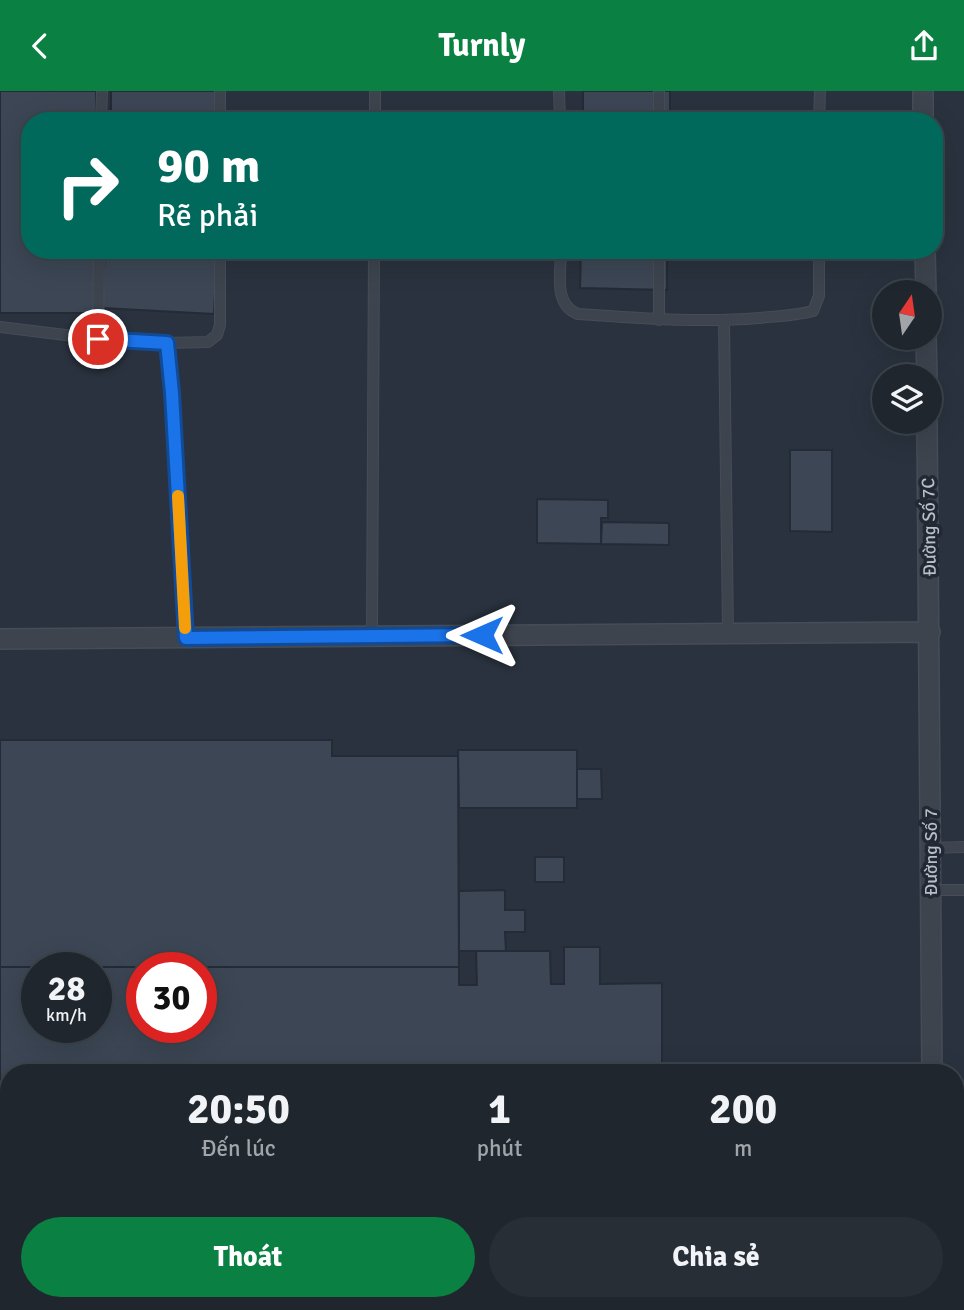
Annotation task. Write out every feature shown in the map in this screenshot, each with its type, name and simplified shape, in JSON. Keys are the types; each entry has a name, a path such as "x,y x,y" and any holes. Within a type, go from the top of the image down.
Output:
{"street":[{"path":"923,91 923,112"},
{"path":"925,259 926,280"},
{"name":"Đường Số 7C","path":"927,434 930,632"},
{"path":"0,639 930,632"},
{"name":"Đường Số 7","path":"930,632 932,1064"}],"lane":[{"path":"101,112 102,91"},
{"path":"220,91 220,112"},
{"path":"375,91 375,112"},
{"path":"559,91 560,112"},
{"path":"659,91 659,112"},
{"path":"820,91 820,112"},
{"path":"98,339 99,259"},
{"path":"0,327 98,339 167,343 208,342 217,335 220,325 220,259"},
{"path":"372,635 374,259"},
{"path":"561,259 561,298 569,311 659,320 724,321 800,315 813,311 819,296 819,259"},
{"path":"659,259 659,320"},
{"path":"724,321 729,633"},
{"path":"167,343 186,638"},
{"path":"931,848 964,848"},
{"path":"931,890 964,890"}],"building":[{"path":"0,91 96,91 96,112 21,112 21,259 95,259 94,313 0,313"},
{"path":"111,91 223,91 223,112 111,112"},
{"path":"583,91 670,91 670,112 583,112"},
{"path":"105,259 217,259 214,314 102,308"},
{"path":"581,259 667,259 667,290 580,288"},
{"path":"790,450 832,450 832,532 790,531"},
{"path":"537,499 608,500 608,518 601,518 601,544 537,543"},
{"path":"602,522 669,523 669,545 601,544"},
{"path":"0,740 332,740 332,756 458,756 459,967 217,967 217,952 126,952 126,967 112,967 112,952 21,952 21,967 0,967"},
{"path":"458,750 577,750 577,808 459,808"},
{"path":"577,769 601,769 602,799 577,799"},
{"path":"535,857 564,857 564,882 535,882"},
{"path":"505,890 505,910 525,910 525,932 505,932 506,951 459,951 459,891"},
{"path":"564,947 600,947 600,984 662,983 662,1064 0,1064 0,967 21,967 21,1043 112,1043 112,967 126,967 126,1043 217,1043 217,967 459,967 459,985 477,985 476,951 550,951 551,984 564,984"}],"slow traffic":[{"path":"178,496 185,628"}],"route":[{"path":"98,339 167,343 186,638 482,635"}]}
